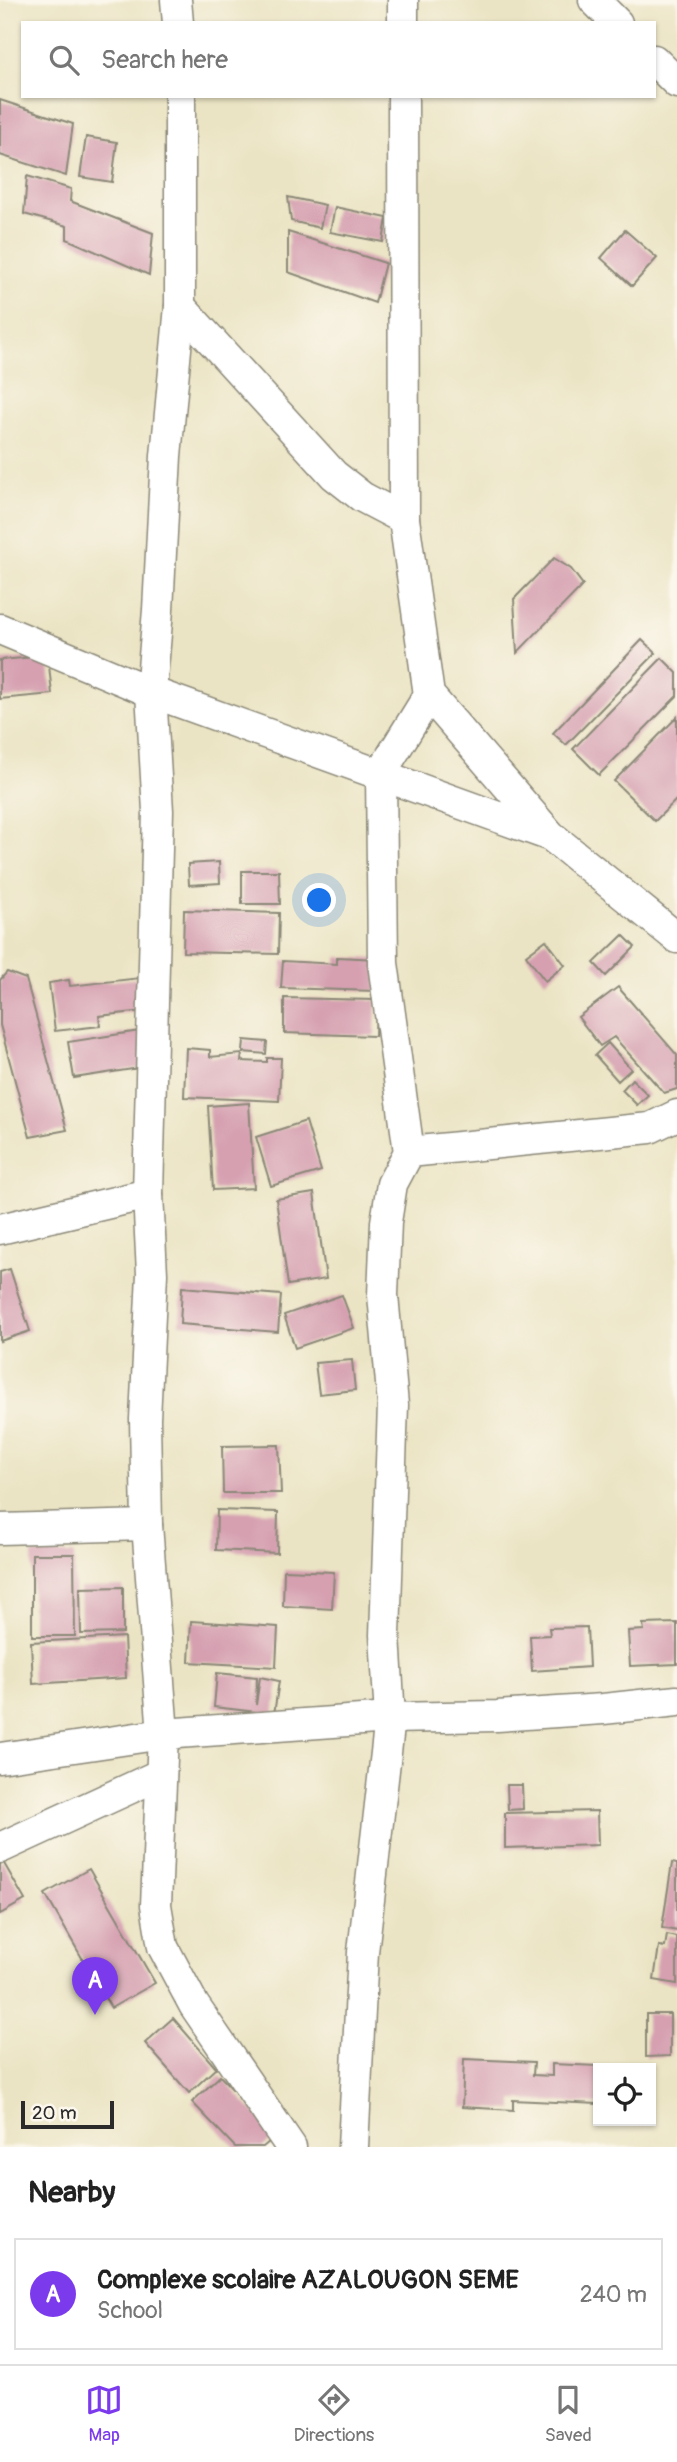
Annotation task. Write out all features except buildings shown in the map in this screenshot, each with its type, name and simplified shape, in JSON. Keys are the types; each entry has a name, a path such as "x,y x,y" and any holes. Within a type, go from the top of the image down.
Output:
{"street":[{"path":"176,0 178,21"},
{"path":"403,0 403,21"},
{"path":"594,0 615,21"},
{"path":"656,62 677,83"},
{"path":"180,98 180,306 166,456 151,692 158,811 148,1194 152,1273 145,1419 147,1525 163,1734 155,1882 163,1947 208,2028 291,2147"},
{"path":"403,98 404,519 429,695 551,836 677,938"},
{"path":"180,306 334,475 362,497 404,519"},
{"path":"0,629 151,692 551,836"},
{"path":"353,2147 363,1952 390,1718 385,1623 393,1405 383,1295 386,1223 392,1184 409,1152 383,962 381,773 429,695"},
{"path":"409,1152 650,1128 677,1115"},
{"path":"0,1229 148,1194"},
{"path":"0,1529 147,1525"},
{"path":"0,1758 163,1734 390,1718 497,1716 677,1701"},
{"path":"0,1848 161,1774"}],"place":[{"name":"Complexe scolaire AZALOUGON SEME","path":"95,2015"}]}
